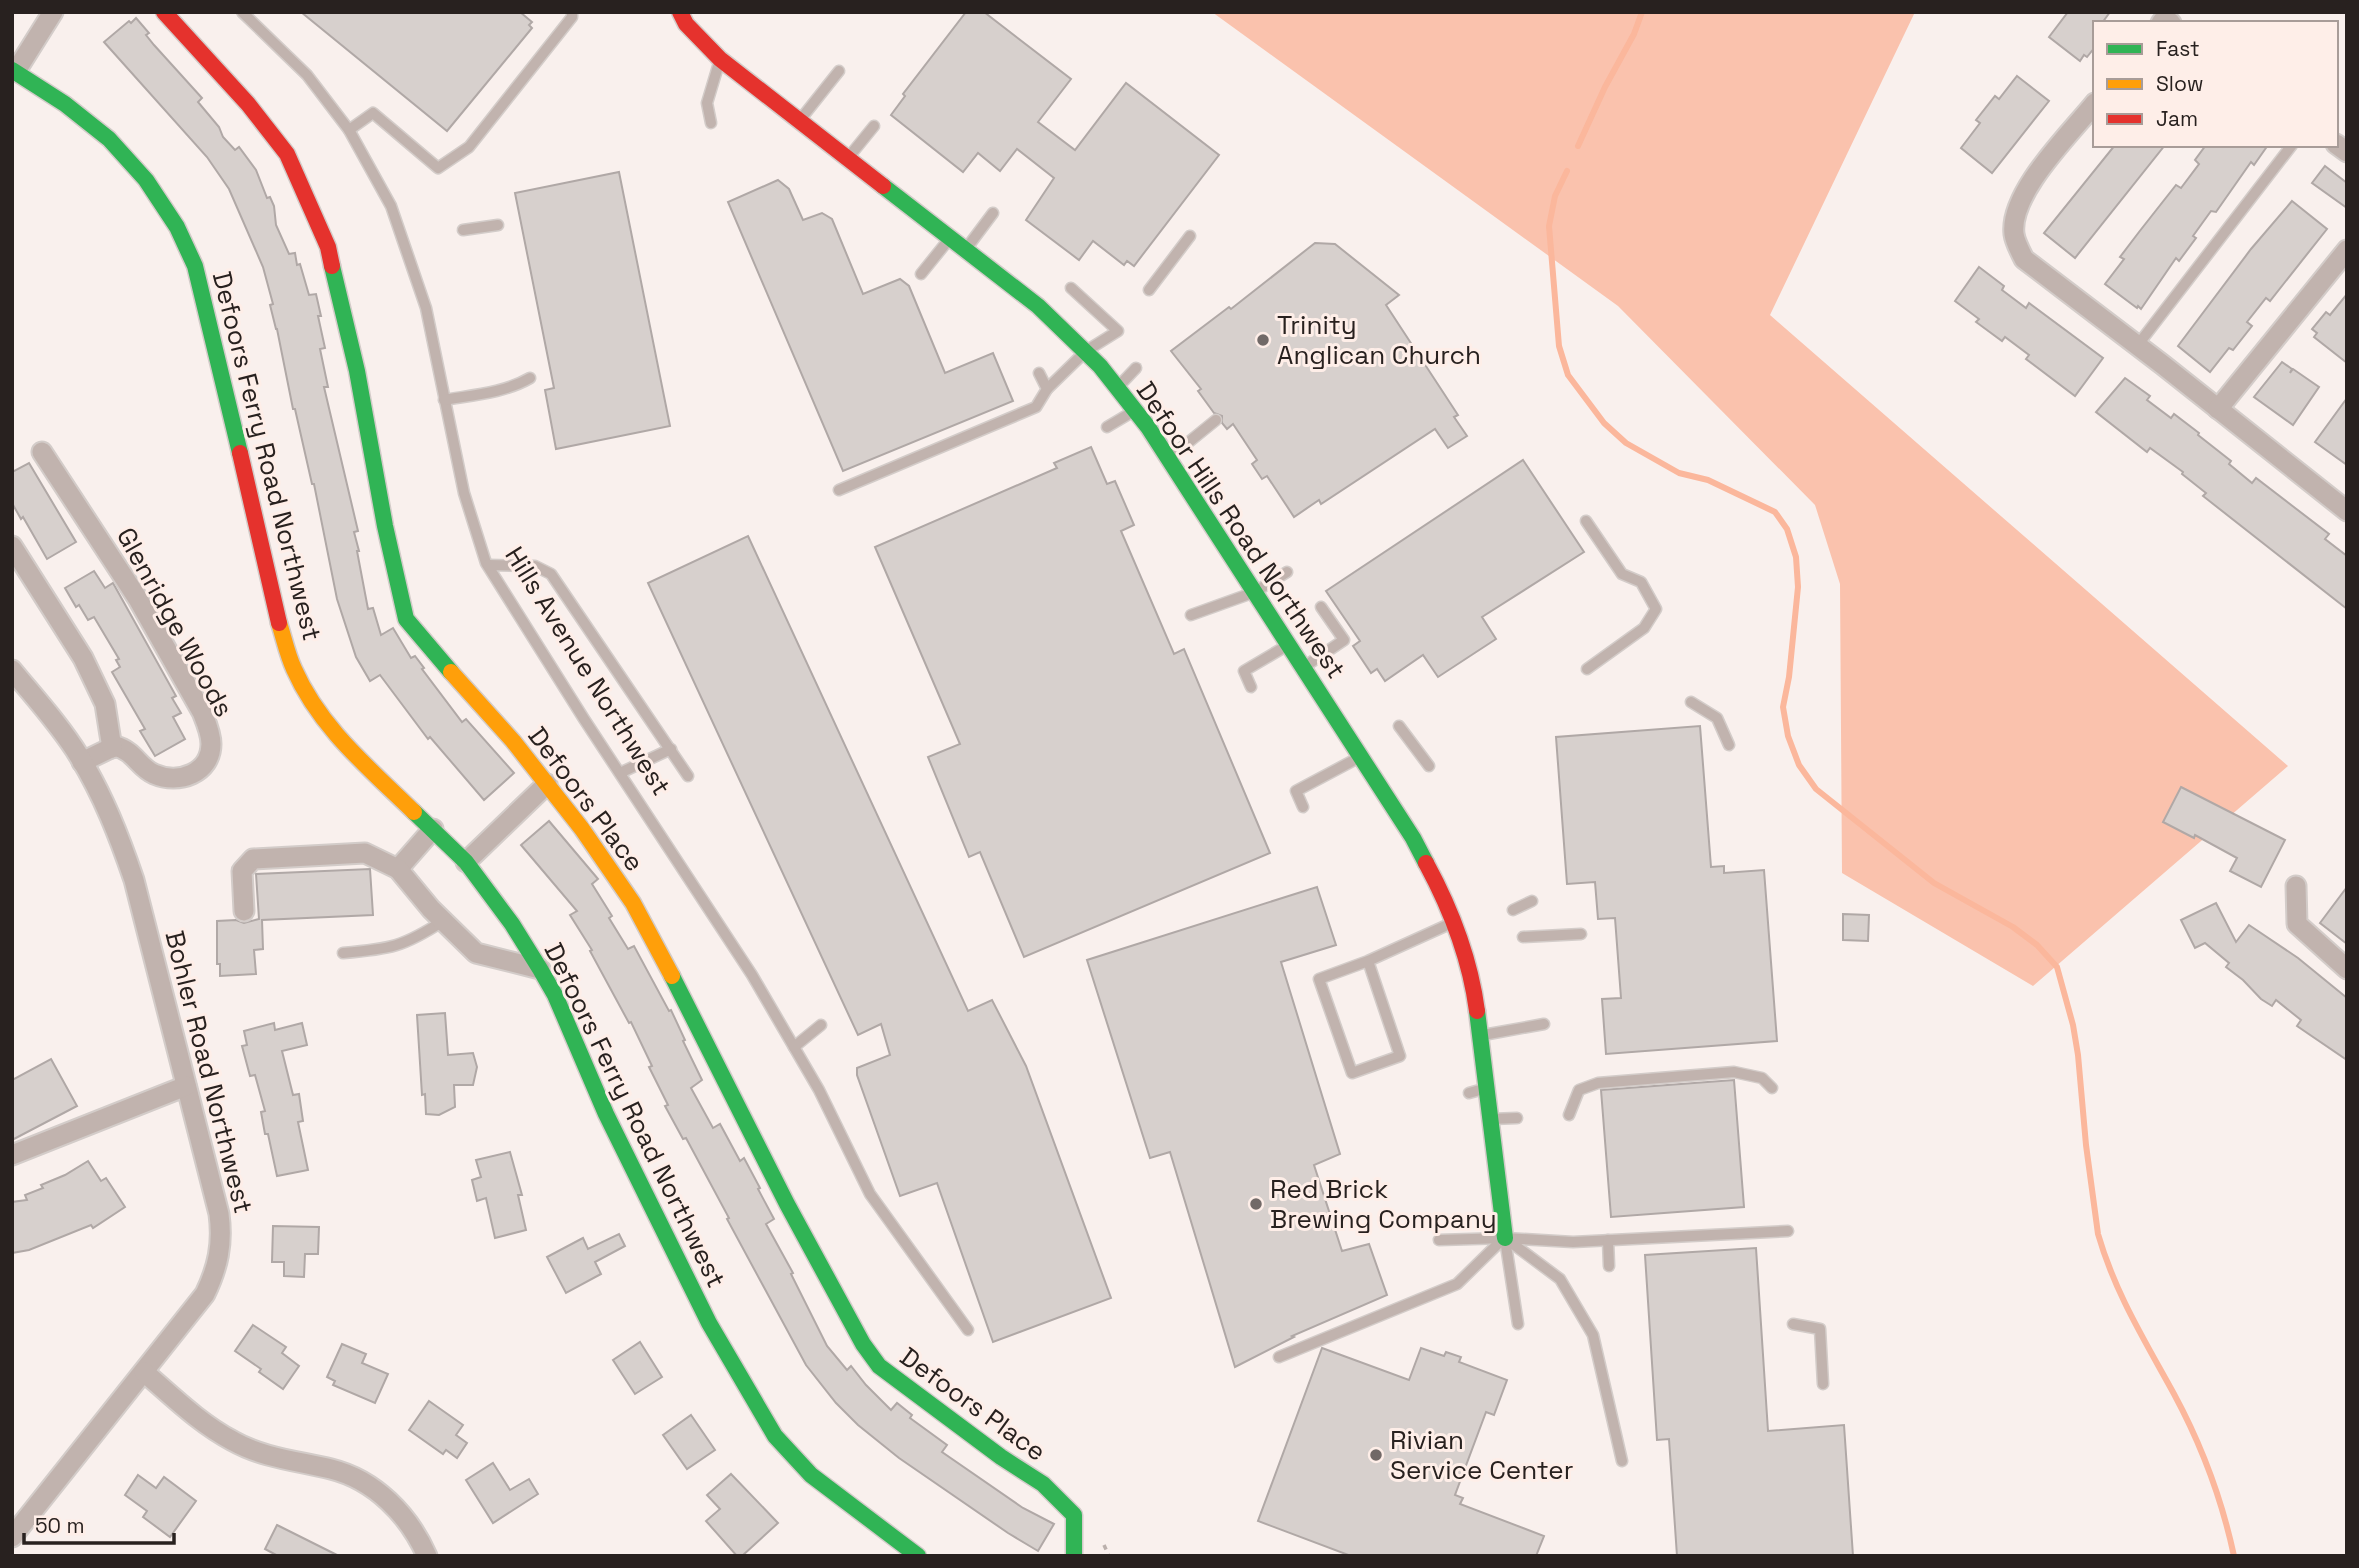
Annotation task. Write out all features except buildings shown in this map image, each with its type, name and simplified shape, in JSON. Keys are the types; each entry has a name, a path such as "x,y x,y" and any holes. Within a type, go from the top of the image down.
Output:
{"street":[{"path":"14,71 53,12"},
{"name":"Defoors Place","path":"164,12 248,104 287,154 328,247 357,371 385,526 406,618 513,741 582,828 633,903 787,1205 863,1344 879,1366 934,1409 1043,1484 1074,1515 1074,1556"},
{"name":"Defoor Hills Road Northwest","path":"680,12 695,34 720,59 1038,306 1086,351 1135,411 1168,459 1433,872 1455,922 1472,980 1481,1035 1505,1238"},
{"name":"Defoors Ferry Road Northwest","path":"14,71 65,104 109,139 146,180 177,226 195,266 279,622 293,667 310,700 334,734 466,862 512,924 555,995 606,1114 709,1323 775,1436 811,1475 918,1556"},
{"path":"2093,105 2027,186 2015,213 2014,235 2024,259 2347,511"},
{"path":"2218,409 2347,250"},
{"name":"Glenridge Woods","path":"42,452 138,599 202,712 210,732 208,761 200,770 187,777 174,778 153,774 124,748 111,748"},
{"path":"12,546 83,657 105,704 111,748 82,762"},
{"name":"Bohler Road Northwest","path":"12,670 51,717 82,762 104,801 120,839 134,880 219,1214 220,1252 215,1274 205,1294 12,1537"},
{"path":"466,862 547,784"},
{"path":"398,869 433,828"},
{"path":"244,911 242,871 253,859 365,853 398,869 443,921 476,953 540,969"},
{"path":"2296,886 2297,924 2347,969"},
{"path":"12,1155 186,1086"},
{"path":"144,1372 200,1420 234,1442 274,1458 334,1469 368,1485 397,1508 421,1541 427,1556"}],"lane":[{"name":"Hills Avenue Northwest","path":"242,12 307,75 348,130 391,206 426,308 464,494 488,565 752,975 819,1090 870,1194 968,1330"},
{"path":"348,130 373,113 438,168 470,147 572,17 572,12"},
{"path":"711,123 707,103 720,59"},
{"path":"800,121 839,71"},
{"path":"848,158 874,126"},
{"path":"2137,346 2290,147"},
{"path":"966,250 993,213"},
{"path":"463,230 498,225"},
{"path":"1149,290 1190,236"},
{"path":"921,274 950,237"},
{"path":"839,490 1036,407 1047,389 1086,351 1118,331 1071,288"},
{"path":"1117,388 1136,368"},
{"path":"1038,373 1047,389"},
{"path":"444,400 494,392 530,378"},
{"path":"1107,427 1135,411"},
{"path":"1168,459 1216,420"},
{"path":"1586,521 1622,574 1641,582 1656,609 1644,628 1587,669"},
{"path":"488,565 535,566 551,574 688,776"},
{"path":"1191,615 1255,592 1287,572"},
{"path":"1303,667 1343,640 1321,607"},
{"path":"1251,687 1244,671 1288,644"},
{"path":"1691,702 1717,718 1729,745"},
{"path":"1399,726 1429,766"},
{"path":"620,773 671,749"},
{"path":"1303,807 1296,791 1361,757"},
{"path":"1513,910 1532,901"},
{"path":"343,953 387,949 413,940 443,921"},
{"path":"1368,961 1400,1056 1352,1073 1319,979 1368,961 1455,922"},
{"path":"1523,937 1581,934"},
{"path":"1481,1035 1544,1024"},
{"path":"794,1047 821,1025"},
{"path":"1569,1115 1579,1090 1598,1083 1734,1072 1762,1078 1772,1088"},
{"path":"1469,1093 1487,1087"},
{"path":"1491,1119 1517,1118"},
{"path":"1439,1240 1505,1238 1573,1242 1788,1231"},
{"path":"1505,1238 1518,1324"},
{"path":"1279,1357 1457,1284 1505,1238"},
{"path":"1505,1238 1560,1279 1593,1335 1622,1461"},
{"path":"1608,1240 1609,1266"},
{"path":"1793,1324 1820,1329 1823,1384"}],"path":[{"path":"1104,1545 1109,1556"}],"shaded area":[{"path":"1212,12 1915,12 1770,315 2288,766 2033,986 1842,873 1840,584 1815,505 1618,306"}],"waterway":[{"path":"1578,146 1605,87 1634,34 1642,12"},
{"path":"1567,171 1555,196 1549,226 1559,346 1568,375 1604,423 1626,443 1679,473 1708,480 1775,512 1787,529 1796,557 1798,587 1789,677 1783,707 1788,736 1799,765 1816,789 1934,883 2013,927 2037,945 2057,967 2073,1025 2078,1055 2098,1234 2122,1297 2202,1452 2217,1493 2234,1556"}],"traffic: fast":[{"path":"12,70 65,104 109,139 146,180 177,227 195,266 240,453"},
{"path":"883,186 1038,306 1100,366 1148,427 1413,838 1426,863"},
{"path":"332,266 357,371 385,526 406,619 451,672"},
{"path":"414,812 466,862 512,924 540,969 555,995 606,1114 709,1323 775,1436 811,1475 918,1556"},
{"path":"672,976 787,1204 863,1344 879,1366 1001,1457 1043,1484 1074,1515 1074,1556"},
{"path":"1477,1011 1505,1238"}],"traffic: slow":[{"path":"279,623 294,669 317,710 363,763 414,812"},
{"path":"451,672 513,741 582,829 633,903 672,976"}],"traffic: jam":[{"path":"164,12 248,104 287,154 328,247 332,266"},
{"path":"680,12 686,24 720,59 883,186"},
{"path":"240,453 279,623"},
{"path":"1426,863 1459,935 1470,972 1477,1011"}],"place":[{"name":"Trinity Anglican Church","path":"1263,340"},
{"name":"Red Brick Brewing Company","path":"1256,1204"},
{"name":"Rivian Service Center","path":"1376,1455"}]}
